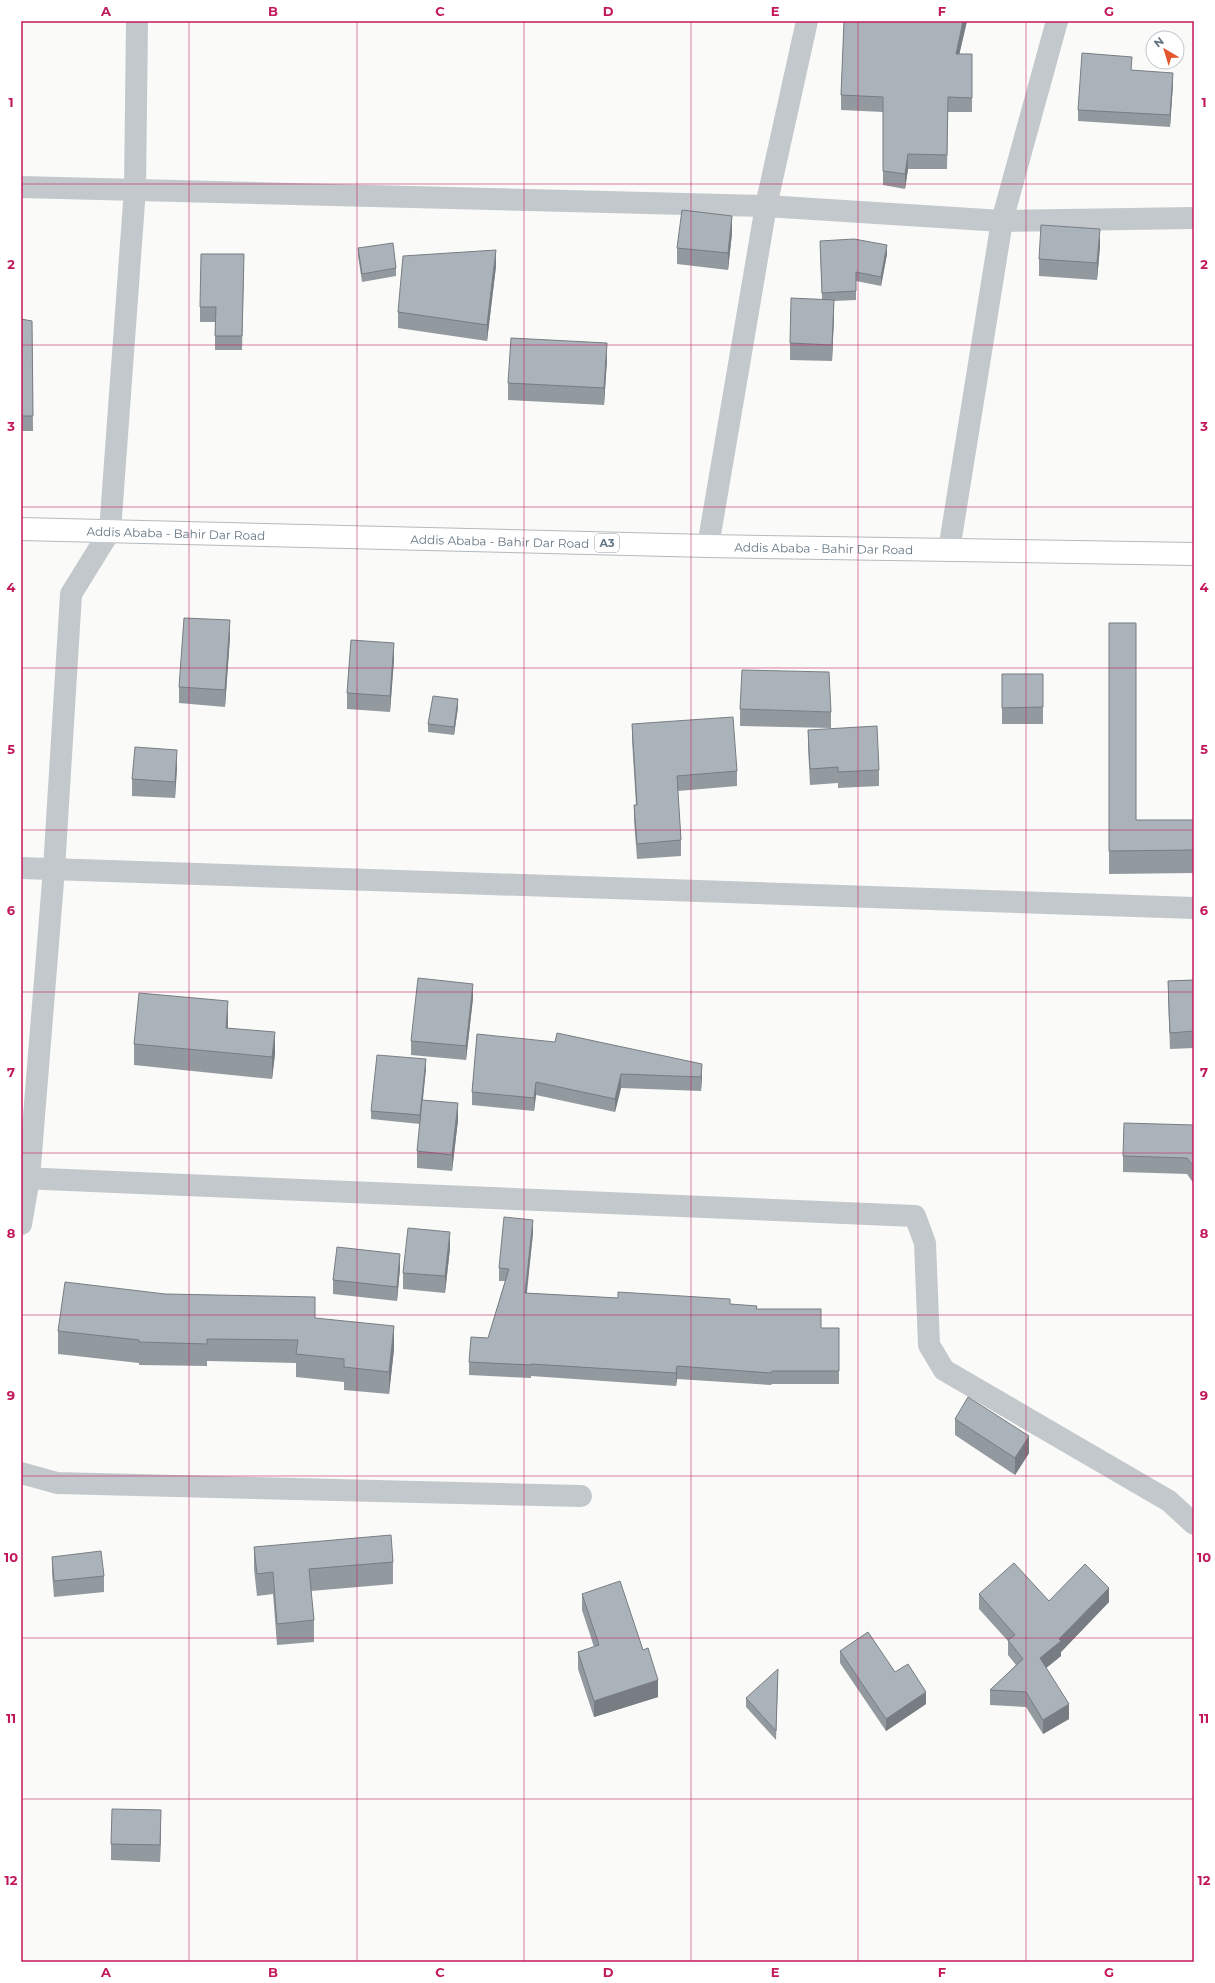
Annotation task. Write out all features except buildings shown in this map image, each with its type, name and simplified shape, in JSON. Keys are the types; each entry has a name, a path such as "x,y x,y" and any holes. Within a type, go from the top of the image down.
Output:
{"highway":[{"name":"Addis Ababa - Bahir Dar Road","path":"21,529 708,546 1194,554"}],"street":[{"path":"21,1224 54,869 71,594 110,531 135,189 137,21"},
{"path":"708,546 766,206 806,21"},
{"path":"949,550 1002,221 1057,21"},
{"path":"21,187 766,206 1002,221 1194,218"},
{"path":"21,868 1194,908"},
{"path":"25,1178 915,1216 925,1243 928,1345 944,1370 1169,1501 1194,1524"},
{"path":"21,1473 56,1483 581,1496"}]}
